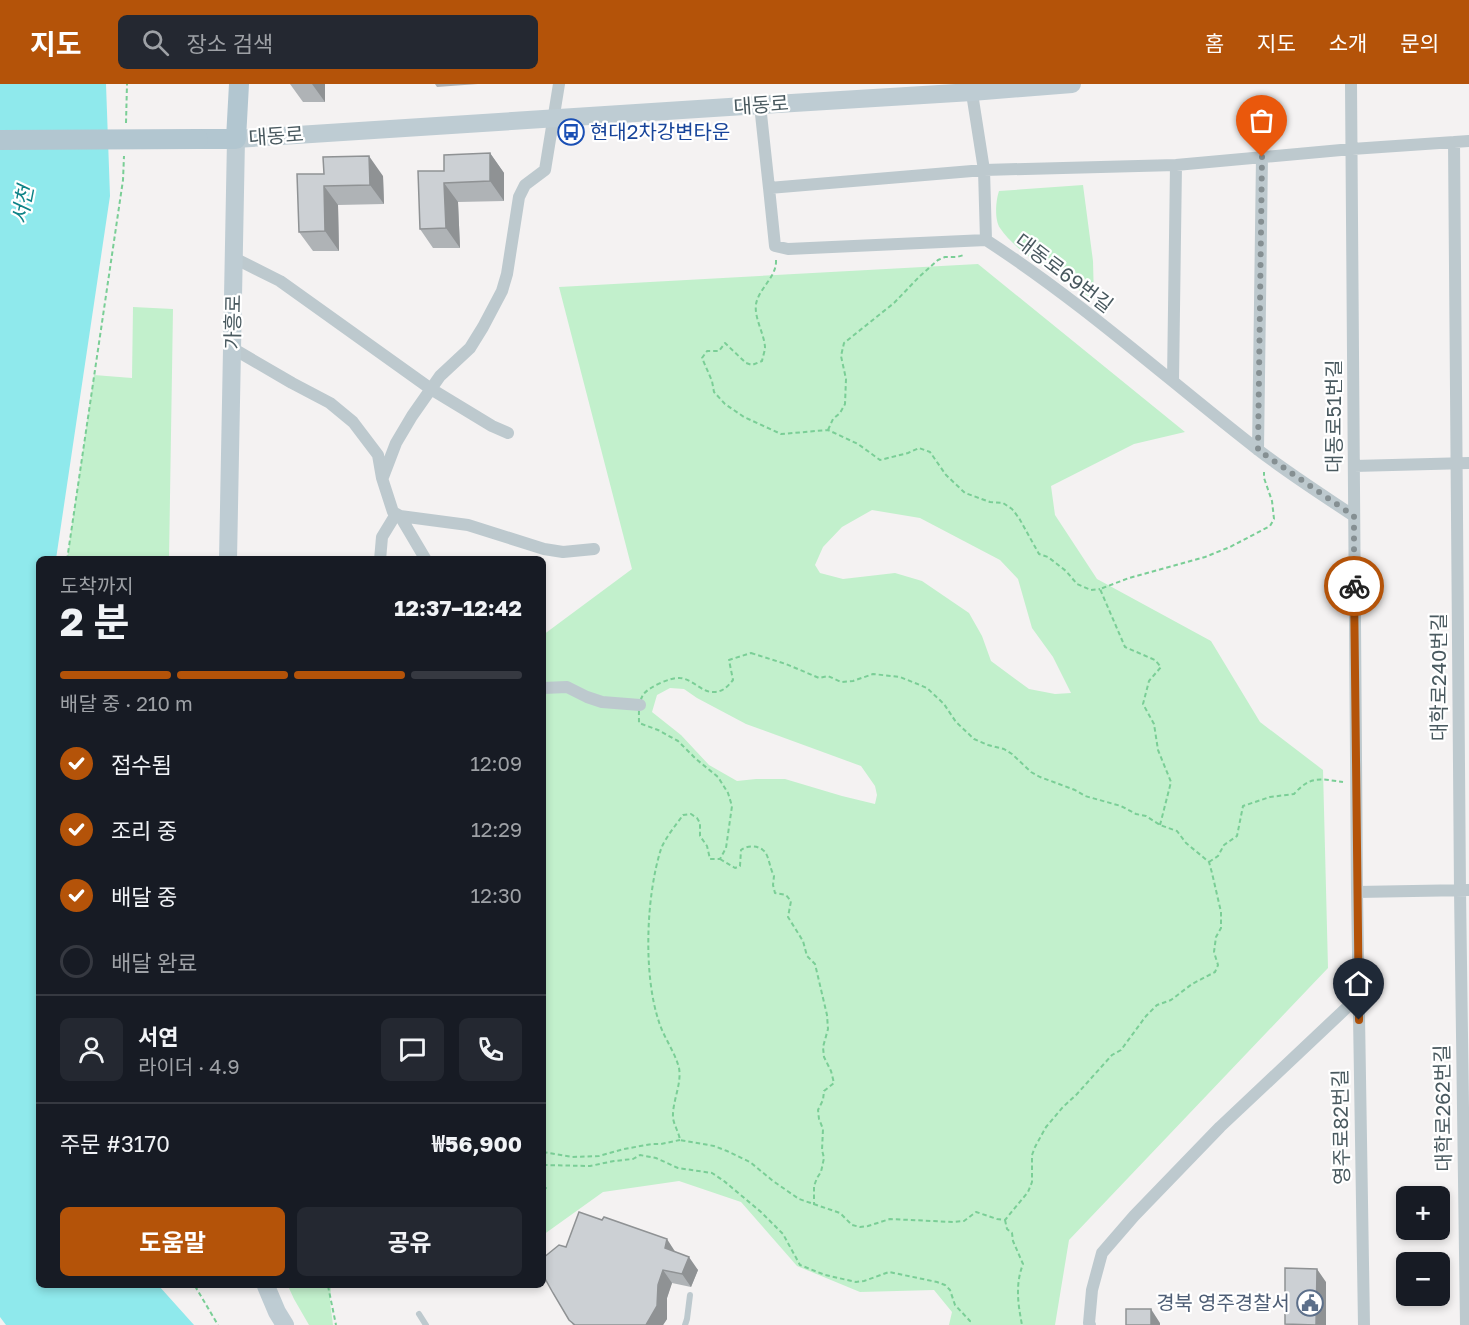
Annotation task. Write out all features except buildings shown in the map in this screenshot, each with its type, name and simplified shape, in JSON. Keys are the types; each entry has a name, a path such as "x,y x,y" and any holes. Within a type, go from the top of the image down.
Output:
{"main road":[{"name":"가흥로","path":"228,556 239,84"},
{"name":"대동로","path":"0,140 236,139 760,105 971,88 1072,84"},
{"path":"267,1288 285,1325"}],"street":[{"path":"382,478 396,443 440,376 470,348 502,291 507,274 519,197 525,185 545,170 560,84"},
{"name":"대동로51번길","path":"1351,84 1357,892"},
{"name":"대동로69번길","path":"971,88 984,170 982,240 1023,264 1258,450 1354,516"},
{"path":"760,105 775,246 788,249 982,240"},
{"path":"769,188 984,170 1176,165 1469,141"},
{"name":"대학로240번길","path":"1455,142 1463,464 1465,890"},
{"path":"1258,450 1262,157"},
{"path":"1173,381 1176,165"},
{"path":"234,258 280,281 431,389 507,433"},
{"path":"232,348 330,403 353,422 378,455 382,478 393,512 398,515 468,525 553,551 594,549"},
{"path":"1354,466 1463,464"},
{"path":"380,556 382,537 398,515"},
{"path":"398,515 424,556"},
{"path":"546,688 567,687 602,702 640,705"},
{"path":"1357,892 1465,890"},
{"name":"대학로262번길","path":"1465,890 1466,1325"},
{"name":"영주로82번길","path":"1357,892 1364,1325"},
{"path":"1090,1325 1092,1290 1102,1253 1134,1216 1220,1127 1358,997"}],"lane":[{"path":"685,1325 690,1295"},
{"path":"419,1314 426,1325"}],"path":[{"path":"125,127 127,84"},
{"path":"68,556 123,180 125,148"},
{"path":"828,430 833,419 845,404 846,380 841,356 844,343 894,303 938,260 969,254 982,240"},
{"path":"775,246 777,265 756,305 765,346 762,361 752,365 746,363 725,344 719,351 707,351 702,358 714,392 725,404 744,417 781,434 828,430 858,444 880,459 908,453 919,448 930,452 946,475 965,494 990,502 1003,503 1012,509 1039,554 1048,557 1066,571 1077,584 1091,590 1101,588 1230,547 1269,526 1274,519 1272,501 1264,473 1271,459"},
{"path":"1101,588 1125,647 1155,660 1161,667 1149,681 1143,704 1154,723 1158,750 1171,782 1160,825"},
{"path":"720,859 726,848 732,806 728,793 718,777 678,741 639,723 639,710 644,694 661,682 680,677 705,690 714,692 725,689 733,680 729,660 751,653 819,678 828,676 841,682 853,681 873,674 900,677 927,688 974,739 1004,749 1040,777 1085,796 1121,806 1177,831 1186,843 1209,862 1221,912 1221,928 1216,937 1214,952 1218,965 1215,972 1192,984 1171,1000 1157,1005 1121,1050 1112,1055 1046,1127 1032,1155 1032,1182 1028,1192 1005,1220"},
{"path":"1209,862 1218,856 1224,845 1237,836 1243,806 1270,796 1294,794 1300,786 1315,778 1356,784"},
{"path":"680,1140 673,1119 679,1070 659,1022 652,993 648,930 651,899 662,847 683,815 691,814 700,823 700,836 707,846 710,859 720,859 735,868 740,866 741,850 746,846 758,848 766,853 774,876 775,893 786,895 791,901 788,917 803,941 807,956 815,964 827,1015 828,1029 824,1057 834,1083 824,1090 824,1100 818,1110 823,1129 824,1158 821,1172 814,1186 814,1204"},
{"path":"546,1152 572,1156 599,1156 624,1149 680,1140 714,1146 750,1162 799,1199 840,1213 852,1225 860,1227 890,1219 964,1221 976,1212 1005,1220"},
{"path":"546,1165 590,1166 633,1159 640,1155 656,1158 678,1168 712,1173 724,1180 783,1234 800,1264 825,1275 856,1282 889,1272 938,1282 950,1290 955,1305 970,1321 969,1325"},
{"path":"1005,1220 1023,1264 1018,1277 1017,1299 1022,1325"},
{"path":"196,1288 218,1325"},
{"path":"328,1288 336,1325"}],"green space":[{"path":"1083,185 1093,261 1094,300 1018,248 1000,228 996,215 999,191"},
{"path":"978,264 1185,432 1134,444 1051,486 1055,515 1097,579 1211,641 1260,722 1323,770 1328,968 1069,1240 1055,1325 949,1325 952,1312 934,1290 860,1292 797,1266 741,1202 679,1181 603,1192 546,1233 546,633 632,569 559,287","holes":["872,510 920,518 1000,560 1018,579 1032,628 1053,657 1071,693 1055,694 1029,689 991,661 982,636 969,613 922,581 895,573 843,579 820,573 815,565 823,547 842,527","670,688 684,689 746,724 861,766 875,786 877,795 875,804 785,779 737,781 709,765 681,735 652,712 657,695"]},
{"path":"133,307 173,309 169,556 67,556 94,375 132,378"},
{"path":"289,1288 331,1288 333,1325 309,1325"}],"water":[{"name":"서천","path":"0,84 106,84 110,196 56,556 36,556 36,1288 161,1288 194,1325 6,1325 0,1317"}],"way so far":[{"path":"1262,157 1258,450 1354,516 1354,586"}],"place":[{"name":"현대2차강변타운","path":"571,132"},
{"name":"경북 영주경찰서","path":"1310,1303"}],"route":[{"path":"1354,586 1359,1020"}]}
